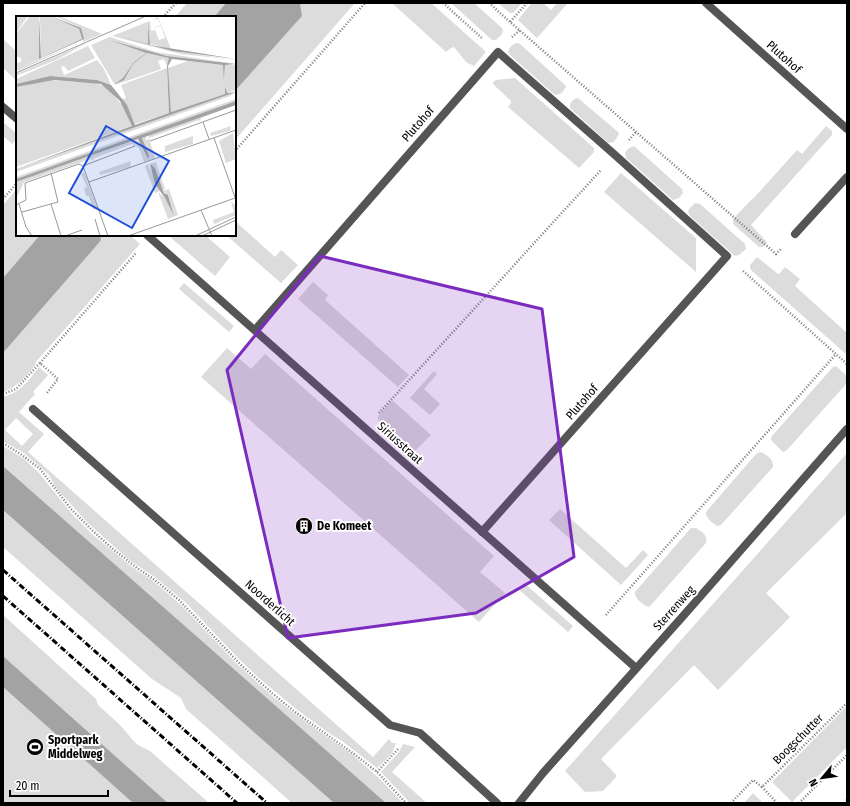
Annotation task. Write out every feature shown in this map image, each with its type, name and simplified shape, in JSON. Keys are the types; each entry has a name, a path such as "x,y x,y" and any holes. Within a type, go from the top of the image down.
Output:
{"street":[{"name":"Plutohof","path":"706,3 847,129"},
{"path":"498,52 615,155 726,256"},
{"name":"Plutohof","path":"255,330 498,52"},
{"path":"3,107 16,118"},
{"path":"795,234 847,177"},
{"name":"Siriusstraat","path":"148,236 636,668"},
{"name":"Plutohof","path":"482,532 726,256"},
{"name":"Noorderlicht","path":"33,409 390,725 420,733 498,803"},
{"name":"Sterrenweg","path":"519,803 543,773 847,429"}],"path":[{"path":"164,16 176,3"},
{"path":"236,151 365,3"},
{"path":"443,3 498,52"},
{"path":"489,3 776,254 795,234"},
{"path":"510,22 527,3"},
{"path":"365,428 636,132"},
{"path":"3,199 16,184"},
{"path":"3,394 16,389 21,385 140,248 156,242"},
{"path":"726,256 847,364"},
{"path":"593,630 836,354"},
{"path":"33,409 58,379 40,363"},
{"path":"3,443 40,469 71,509 94,532 113,549 179,600 242,666 273,694 377,772 406,803"},
{"name":"Boogschutter","path":"762,787 847,703"},
{"path":"377,772 397,751 404,729"},
{"path":"800,803 847,755"},
{"path":"731,803 753,780 777,803"},
{"path":"844,803 847,800"}],"highlighted area":[{"path":"320,256 542,309 574,557 476,613 288,638 227,370"}],"shaded area":[{"path":"187,3 226,3 215,16 176,16"},
{"path":"226,3 300,3 302,16 236,90 236,16 215,16"},
{"path":"300,3 355,3 236,139 236,90 302,16"},
{"path":"392,3 431,3 485,51 485,53 474,66 466,62 454,47 446,52"},
{"path":"451,3 474,3 502,28 502,34 496,40 492,40"},
{"path":"498,3 522,3 513,13 510,13"},
{"path":"532,3 543,3 551,10 557,3 568,3 537,38 518,20"},
{"path":"3,39 16,51 16,80 3,68"},
{"path":"517,43 520,44 566,86 562,92 555,95 511,56 508,52 509,49 512,45"},
{"path":"515,78 594,148 594,152 579,168 508,107 511,101 493,84 496,80"},
{"path":"578,98 618,132 619,134 614,142 608,143 570,108 570,104 574,99"},
{"path":"3,122 16,133 16,140 12,144 3,136"},
{"path":"826,126 832,131 832,135 751,225 767,242 763,247 759,247 733,224 733,219 797,150 802,154"},
{"path":"634,146 682,189 683,193 679,198 673,200 626,158 625,153 629,148"},
{"path":"621,173 696,238 696,272 604,192"},
{"path":"16,190 16,236 39,236 3,278 3,205"},
{"path":"695,203 700,204 745,244 746,249 739,255 735,256 691,217 688,212"},
{"path":"236,222 275,257 281,250 298,265 281,283 227,236 236,236"},
{"path":"39,236 100,236 101,240 3,353 3,278"},
{"path":"100,236 131,236 140,244 35,363 36,364 25,377 13,387 3,392 3,353 101,240"},
{"path":"206,236 230,257 215,276 170,237"},
{"path":"757,257 778,274 785,267 800,279 795,286 847,333 847,355 751,270 750,265"},
{"path":"313,282 328,295 325,300 409,375 398,387 298,299"},
{"path":"184,283 234,326 229,332 179,289"},
{"path":"227,348 251,369 265,354 494,556 480,572 505,593 479,622 201,377"},
{"path":"836,366 847,376 847,383 787,450 783,452 771,440 772,436 833,367"},
{"path":"39,367 48,375 33,392 35,394 19,412 44,434 28,452 373,757 389,739 392,743 396,743 392,753 377,768 342,741 296,709 259,678 185,602 156,578 128,559 87,522 56,488 49,475 24,453 3,441 3,397 19,389 28,381","holes":["16,418 33,434 22,446 5,430"]},
{"path":"434,371 437,374 424,389 440,404 430,415 410,398"},
{"path":"392,400 431,435 416,450 411,450 378,420 378,416"},
{"path":"3,446 23,458 39,473 72,514 92,534 136,570 152,580 181,605 237,664 272,696 353,755 381,780 403,803 386,803 3,466"},
{"path":"760,452 770,458 773,467 721,525 716,525 708,518 706,512 756,454"},
{"path":"847,453 847,513 766,593 790,617 718,690 694,665 601,759 617,776 603,791 585,792 565,771"},
{"path":"3,466 386,803 334,803 3,510"},
{"path":"560,509 626,568 643,550 648,555 621,585 549,520"},
{"path":"3,510 334,803 292,803 186,709 181,698 152,679 3,547"},
{"path":"691,528 696,528 704,534 706,543 649,607 644,605 637,599 635,592"},
{"path":"524,583 573,626 568,632 518,589"},
{"path":"3,615 96,699 98,705 120,725 138,745 150,751 209,803 168,803 3,656"},
{"path":"3,656 168,803 133,803 3,687"},
{"name":"Sportpark Middelweg","path":"3,687 133,803 3,803"},
{"path":"847,706 847,747 792,802 772,782"},
{"path":"403,744 415,747 392,772 427,803 410,803 381,772 399,752"},
{"path":"753,793 763,803 744,803"}],"railway":[{"path":"3,570 267,803"},
{"path":"3,596 237,803"}],"place":[{"name":"De Komeet","path":"304,526"},
{"name":"Sportpark Middelweg","path":"35,747"}]}
